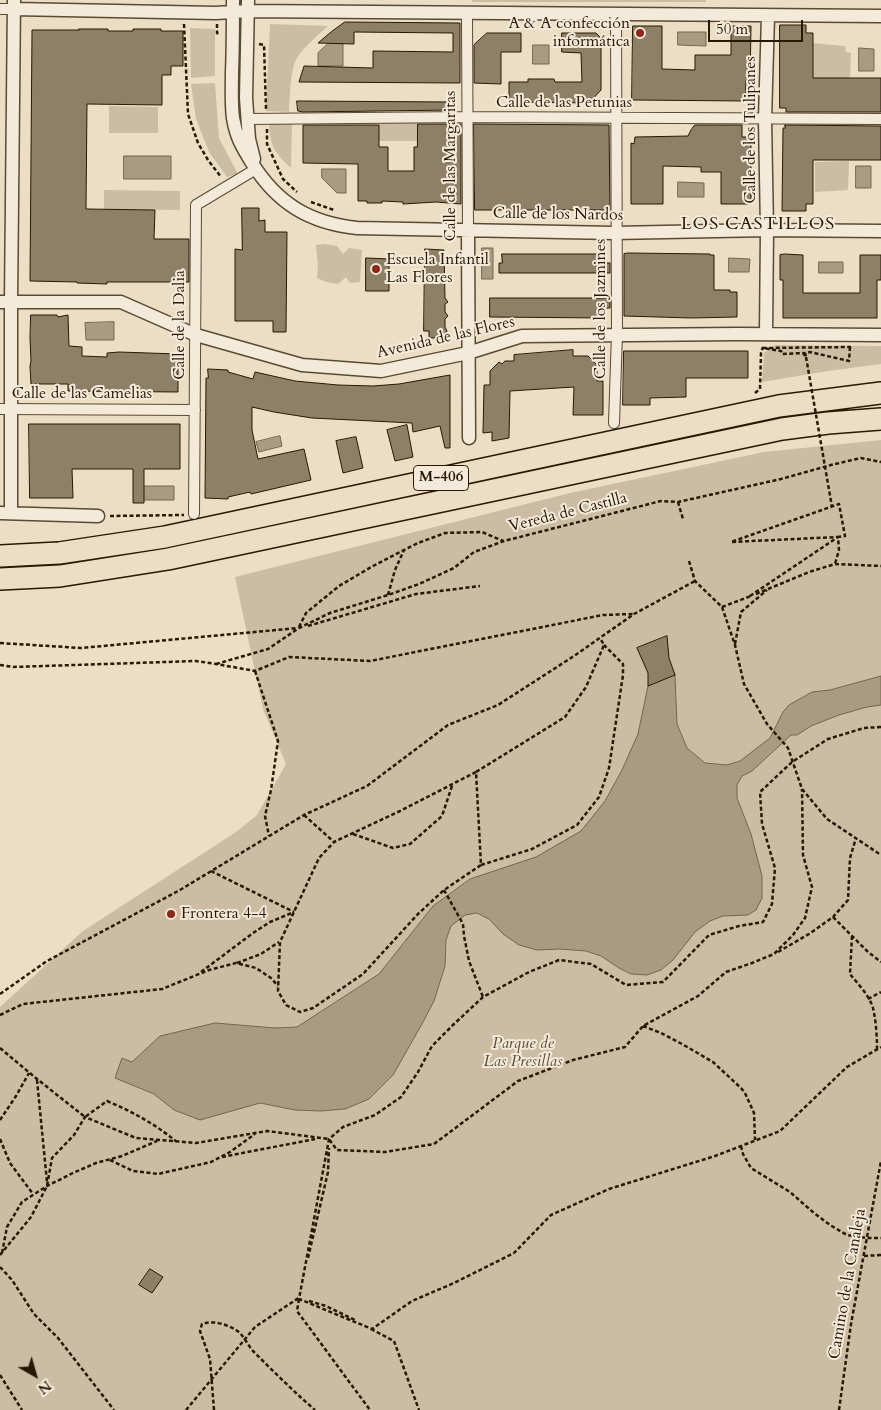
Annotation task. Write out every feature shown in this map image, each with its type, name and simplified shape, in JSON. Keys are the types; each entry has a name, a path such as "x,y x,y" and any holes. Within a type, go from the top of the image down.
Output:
{"highway":[{"name":"M-406","path":"0,556 59,554 165,537 779,406 881,393"},
{"name":"M-406","path":"0,579 60,576 168,559 782,430 828,423 881,419"}],"street":[{"path":"14,4 6,302 6,512 98,516"},
{"path":"0,9 14,4 216,12 233,6 247,5 467,13 881,16"},
{"name":"Calle de los Nardos","path":"247,5 247,119 249,139 256,169"},
{"name":"Calle de los Nardos","path":"233,6 232,98 233,118 239,143 268,186 287,203 304,214 323,222 357,228 468,230 616,232 881,231"},
{"name":"Calle de las Margaritas","path":"467,13 469,438"},
{"name":"Calle de los Jazmines","path":"614,423 617,334 616,14"},
{"name":"Calle de los Tulipanes","path":"766,334 765,118 768,16"},
{"name":"Calle de las Petunias","path":"247,119 467,117 881,119"},
{"name":"Calle de la Dalia","path":"194,514 196,205 256,169"},
{"name":"Avenida de las Flores","path":"6,302 121,302 196,335 302,365 380,372 468,352 522,336 617,334 881,335"},
{"name":"Calle de las Camelias","path":"6,409 195,410"}],"path":[{"path":"184,12 188,114 198,142 208,160 228,185"},
{"path":"216,12 217,33 233,41"},
{"path":"248,43 264,45 267,144 283,178 302,198"},
{"path":"310,201 334,210"},
{"path":"763,348 850,347 849,361 810,352 805,353 832,507"},
{"path":"763,348 781,351 782,354 803,353 806,358"},
{"path":"753,394 760,389 761,353 763,348"},
{"name":"Vereda de Castilla","path":"299,628 306,613 339,586 418,543 446,533 482,532 504,542 661,501 678,502 781,479 861,458 881,462"},
{"path":"678,502 683,519"},
{"path":"839,504 845,536 838,538 731,542 839,504"},
{"path":"835,564 839,550 838,538"},
{"path":"750,596 838,538"},
{"path":"216,664 268,649 299,628 330,613 419,584 454,568 474,552 504,542"},
{"path":"388,595 395,570 404,550"},
{"path":"689,561 694,581 722,606 735,645 744,684 767,724 788,748 802,789 803,855 812,887 805,918 774,954"},
{"path":"722,606 809,572 835,564 881,566"},
{"path":"0,994 47,961 180,890 304,815 367,786 448,725 498,705 634,614 694,581"},
{"path":"0,643 81,648 299,628 416,594 480,586"},
{"path":"735,645 741,612 770,588"},
{"path":"0,666 196,661 255,671 289,656 370,661 603,615 634,614"},
{"path":"600,638 604,645 623,664 623,675 610,768 598,797 577,825 532,849 481,865 444,890 418,914 363,974 313,1008 300,1012 286,1005 278,991 280,942 319,858 334,842 476,772 564,717 586,686 604,645"},
{"path":"255,671 278,741 264,816 269,836"},
{"path":"0,1048 85,1117 136,1138 196,1143 267,1131 329,1139 343,1127 375,1115 401,1097 418,1072 432,1046 484,997 529,972 559,960 590,964 626,985 663,982 709,935 739,926 763,922 772,904 775,868 762,824 760,792 792,762 828,739 864,728 881,727"},
{"path":"476,772 481,865"},
{"path":"352,834 393,848 410,844 442,816 452,784"},
{"path":"802,789 827,819 881,854"},
{"path":"304,815 334,842"},
{"path":"329,1139 337,1150 385,1152 434,1144 518,1081 573,1060 625,1047 643,1026 698,996 726,972 752,964 774,954 809,934 833,917 848,900 850,858 856,838"},
{"path":"212,871 294,912"},
{"path":"444,890 463,924 469,961 484,997"},
{"path":"198,974 270,922 294,912"},
{"path":"833,917 867,951 881,962"},
{"path":"852,936 850,974 864,991 872,1008 877,1049"},
{"path":"0,1015 23,1004 162,989 209,970 261,954 280,942"},
{"path":"236,963 256,968 271,978 278,986"},
{"path":"868,999 881,992"},
{"path":"643,1026 682,1044 713,1062 745,1093 754,1113 756,1140"},
{"path":"372,1329 412,1301 454,1283 514,1253 551,1215 609,1189 715,1156 780,1131 847,1067 881,1047"},
{"path":"0,1120 29,1073"},
{"path":"37,1079 47,1186"},
{"path":"1,1254 31,1217 47,1186 52,1158 74,1135 85,1117 107,1101 130,1111 162,1129 177,1142"},
{"path":"109,1160 133,1171 158,1174 211,1162 230,1152 256,1133"},
{"path":"218,1158 319,1138"},
{"path":"0,1139 10,1163 33,1194"},
{"path":"329,1139 328,1172 297,1311 370,1410"},
{"path":"1,1254 7,1227 22,1202 33,1194 74,1173 122,1156 158,1140"},
{"path":"741,1146 751,1168 790,1192 830,1225 847,1235 881,1238"},
{"name":"Camino de la Canaleja","path":"838,1410 881,1161"},
{"path":"864,1256 881,1256"},
{"path":"0,1267 12,1280 34,1314 58,1338 114,1410"},
{"path":"186,1410 255,1327 299,1299 326,1306 394,1341 419,1410"},
{"path":"214,1410 210,1359 200,1331 202,1324 207,1322 224,1324 238,1331 248,1345 274,1372 315,1410"},
{"path":"0,1375 22,1410"}],"green space":[{"path":"472,0 706,0 706,2 472,2"},
{"path":"270,24 328,26 311,41 297,58 293,69 289,112 266,111"},
{"path":"190,28 215,29 215,76 191,78"},
{"path":"812,43 845,46 846,52 851,53 850,79 812,78"},
{"path":"215,83 219,138 238,174 227,177 209,152 196,119 191,84"},
{"path":"109,106 158,107 158,133 109,133"},
{"path":"379,121 418,121 417,141 379,141"},
{"path":"269,123 292,123 291,168 274,148 270,137"},
{"path":"849,161 848,190 815,192 815,162"},
{"path":"104,190 180,191 180,210 104,209"},
{"path":"316,245 337,246 343,254 349,248 362,250 360,282 350,283 346,277 338,284 317,278"},
{"path":"775,345 881,346 881,364 762,382 764,353"},
{"name":"Parque de Las Presillas","path":"881,440 881,1410 0,1410 0,1007 83,931 236,832 257,815 286,764 263,709 235,577 570,493 764,452"}],"shaded area":[{"path":"678,32 706,32 706,46 678,45"},
{"path":"329,43 343,43 343,66 318,66 318,53"},
{"path":"533,45 549,45 549,64 533,64"},
{"path":"859,48 874,49 874,71 859,71"},
{"path":"124,156 171,156 171,179 124,179"},
{"path":"856,166 871,166 871,188 856,188"},
{"path":"322,169 346,169 346,193 337,193 322,178"},
{"path":"678,182 704,183 704,197 678,197"},
{"path":"482,248 493,248 493,279 482,279"},
{"path":"729,258 750,259 749,272 729,272"},
{"path":"819,262 843,262 843,273 819,273"},
{"path":"114,322 114,340 86,340 85,323"},
{"path":"280,436 282,446 259,452 256,442"},
{"path":"144,486 174,486 174,500 144,500"},
{"path":"675,675 677,724 687,748 705,763 727,765 740,761 770,738 783,712 789,705 812,692 830,690 881,676 881,705 839,715 811,726 797,735 791,735 752,771 742,776 737,785 737,798 751,834 762,876 762,898 756,910 748,915 723,916 710,921 695,932 673,960 661,970 647,975 631,974 601,956 586,951 537,950 519,945 503,934 489,919 477,913 465,915 451,926 446,940 445,966 434,1001 393,1075 369,1099 345,1109 321,1111 295,1110 260,1103 200,1120 174,1110 154,1094 115,1078 122,1058 132,1062 160,1036 215,1023 275,1028 297,1027 379,974 433,906 470,879 536,857 581,831 605,801 622,770 638,734 648,686"}],"building":[{"path":"345,22 460,23 460,83 299,82 304,66 373,68 373,51 453,52 453,33 354,32 354,44 318,43"},
{"path":"780,25 806,25 806,33 813,33 813,78 881,78 881,112 786,112 786,108 780,108"},
{"path":"633,26 662,26 662,69 695,70 695,55 731,55 731,26 751,26 750,80 746,80 745,101 632,100"},
{"path":"133,29 161,29 161,31 183,31 183,66 171,66 171,75 162,75 162,105 87,104 86,209 155,210 154,239 189,239 189,282 107,282 107,284 30,281 32,30 133,31"},
{"path":"487,33 521,33 521,52 501,52 501,84 474,83 474,45"},
{"path":"562,33 596,33 601,38 601,90 589,103 509,102 509,82 528,82 528,79 554,79 555,82 582,82 581,53 562,52"},
{"path":"297,101 452,102 452,110 303,112 298,111"},
{"path":"418,124 461,124 461,204 436,202 403,204 403,202 382,201 382,203 367,203 367,201 358,201 358,164 303,163 303,125 379,125 379,147 388,147 388,171 414,171 414,147 417,147"},
{"path":"474,124 609,125 610,210 475,210"},
{"path":"695,125 742,125 742,137 748,137 748,144 751,144 751,204 721,204 721,172 701,172 701,167 663,166 663,204 631,204 631,143 634,144 635,137 688,136"},
{"path":"785,125 881,126 881,160 813,160 813,204 806,204 806,211 782,211 783,128 785,128"},
{"path":"242,208 259,208 259,221 265,220 265,232 287,232 286,332 273,332 273,321 235,321 235,249 242,250"},
{"path":"425,249 444,250 445,298 448,302 445,304 445,312 448,316 445,319 447,331 442,338 429,338 429,331 424,331"},
{"path":"502,254 603,254 603,263 610,263 610,273 499,273 499,263 502,263"},
{"path":"624,254 714,255 714,290 737,292 737,317 624,316"},
{"path":"780,255 803,255 803,293 860,293 860,255 881,255 881,280 877,280 877,318 783,318 783,280 780,280"},
{"path":"366,258 389,259 389,291 366,291"},
{"path":"490,298 610,298 610,308 603,308 603,318 490,317"},
{"path":"31,315 57,315 58,317 68,315 69,346 82,347 82,356 107,357 107,353 119,352 178,354 178,392 68,391 68,384 31,384"},
{"path":"573,350 573,356 588,356 597,365 594,368 597,371 597,381 603,381 603,415 573,415 574,387 510,391 509,438 492,441 492,432 483,433 484,385 490,385 490,371 499,362 502,364 505,361 514,361 514,355"},
{"path":"624,351 748,351 748,378 686,378 686,397 650,398 650,405 623,405"},
{"path":"208,369 228,370 228,372 253,379 255,372 295,381 373,386 399,384 450,375 450,448 445,448 440,426 413,432 412,423 312,418 252,407 252,430 258,459 304,449 311,480 251,494 250,492 228,497 228,499 205,498 206,378 208,378"},
{"path":"29,424 180,424 180,469 144,469 144,503 133,503 133,469 72,469 73,498 30,498"},
{"path":"407,425 413,457 395,461 387,430"},
{"path":"356,437 363,468 343,473 336,441"},
{"path":"667,636 669,658 675,675 648,686 648,673 637,648"},
{"path":"150,1269 163,1277 152,1293 139,1285"}],"place":[{"name":"A & A confección informática","path":"640,33"},
{"name":"Escuela Infantil Las Flores","path":"376,269"},
{"name":"Frontera 4-4","path":"171,914"}],"district":[{"name":"LOS CASTILLOS","path":"758,225"}]}
